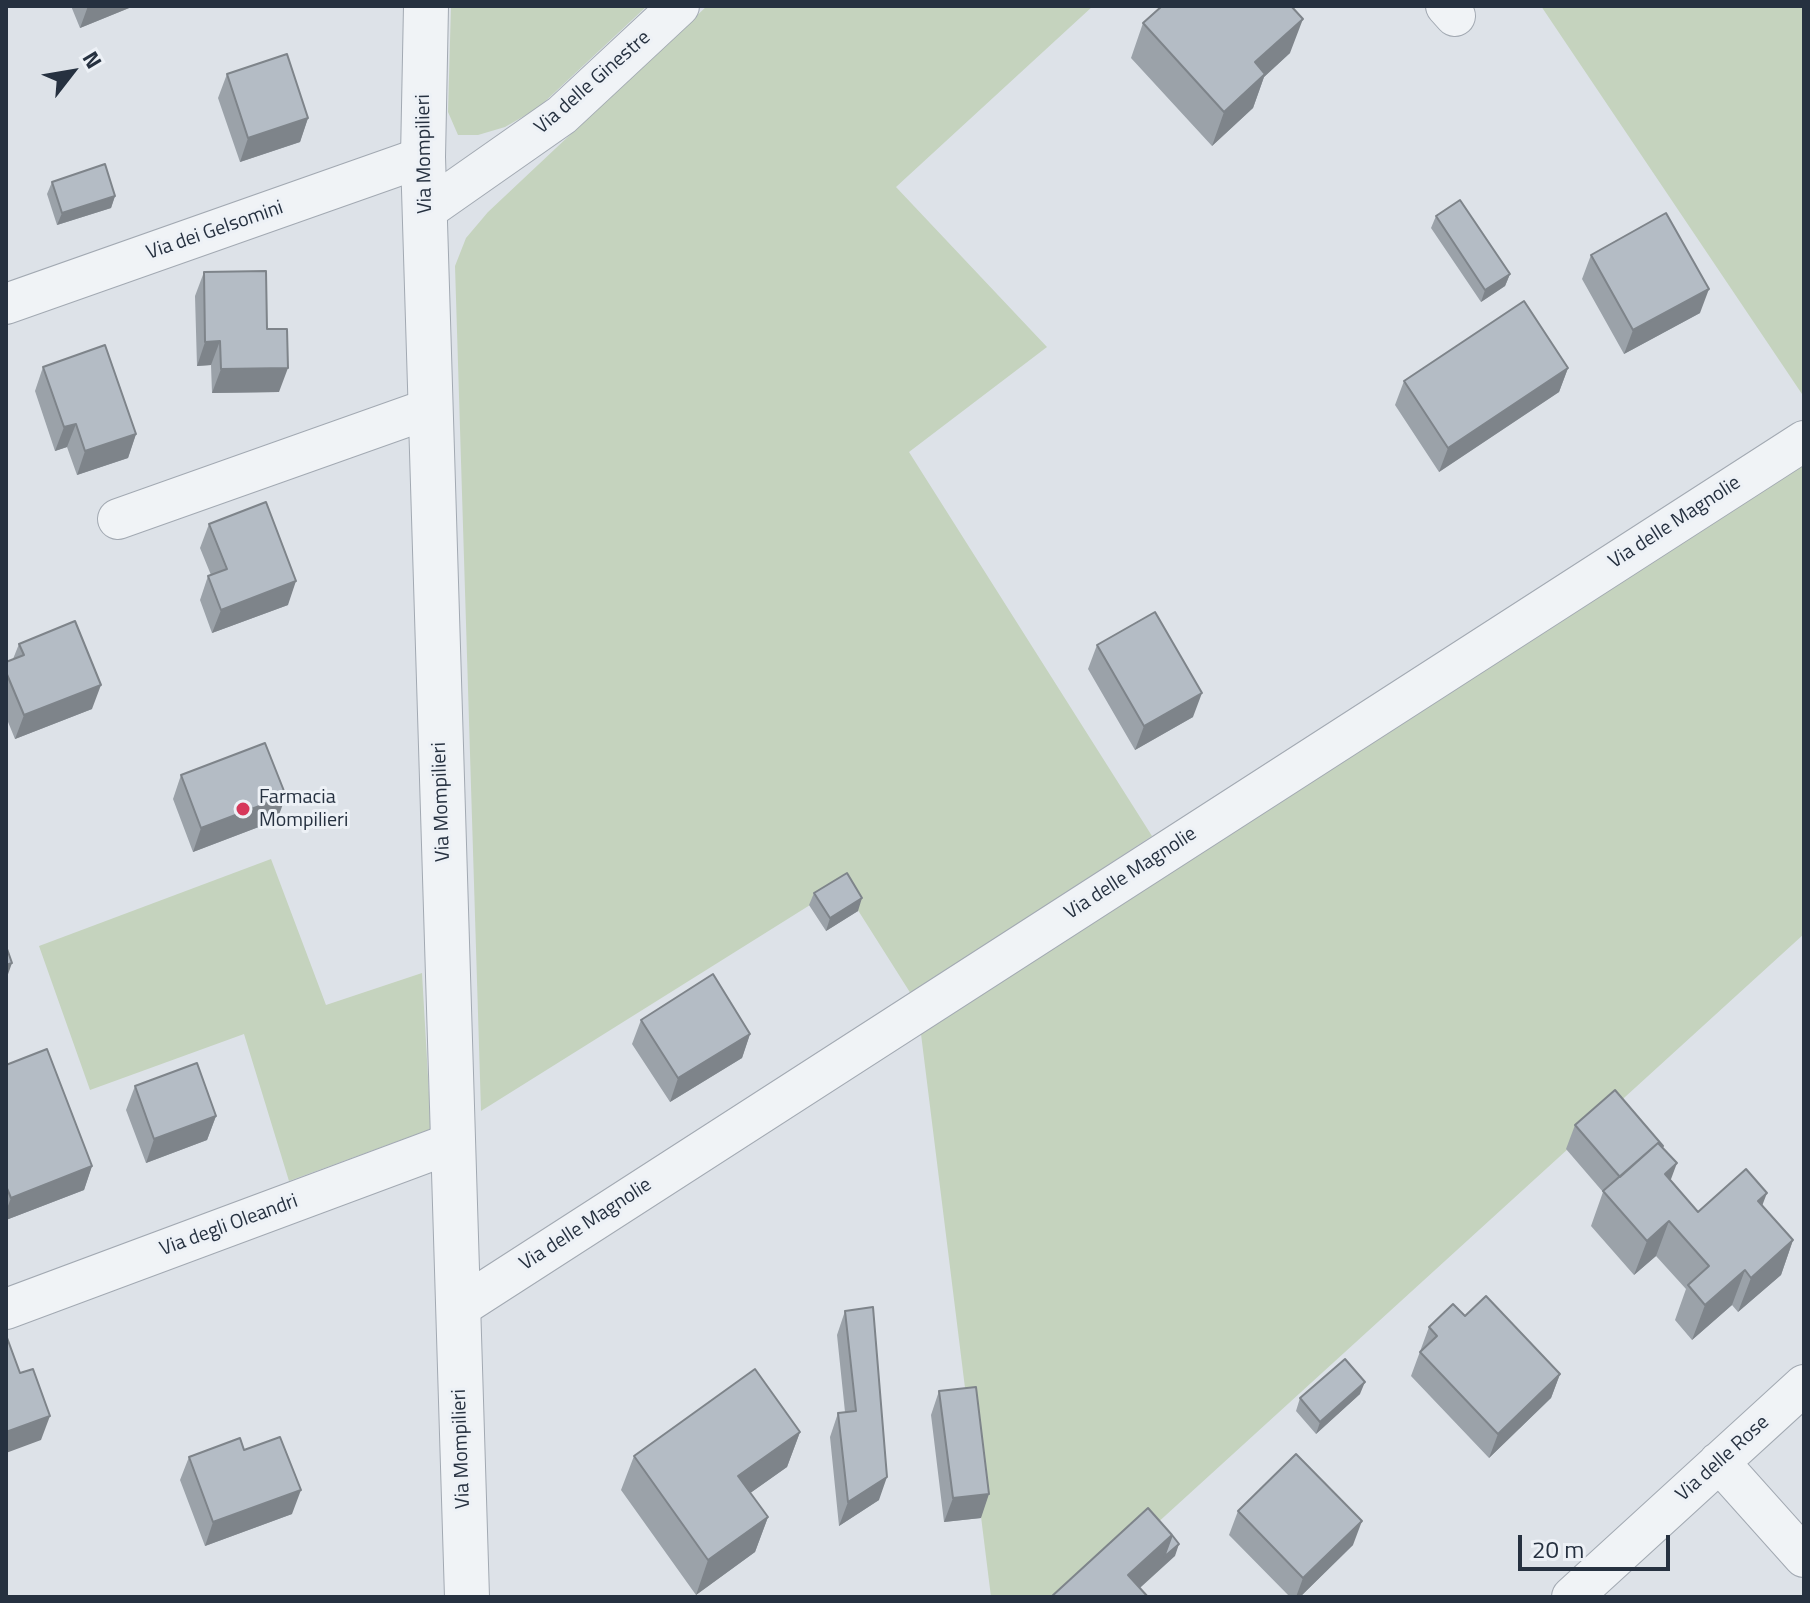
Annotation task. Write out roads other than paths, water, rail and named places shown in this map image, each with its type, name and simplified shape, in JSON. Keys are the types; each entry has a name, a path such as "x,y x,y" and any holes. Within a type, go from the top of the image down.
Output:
{"street":[{"name":"Via Mompilieri","path":"426,6 423,157 467,1597"},
{"name":"Via delle Ginestre","path":"425,211 562,115 679,6"},
{"name":"Via dei Gelsomini","path":"6,304 423,157"},
{"path":"118,519 431,408"},
{"name":"Via delle Magnolie","path":"457,1309 1804,441"},
{"name":"Via degli Oleandri","path":"6,1309 452,1143"},
{"name":"Via delle Rose","path":"1572,1597 1804,1385"},
{"path":"1719,1462 1804,1557"}],"place":[{"name":"Farmacia Mompilieri","path":"243,809"}]}
